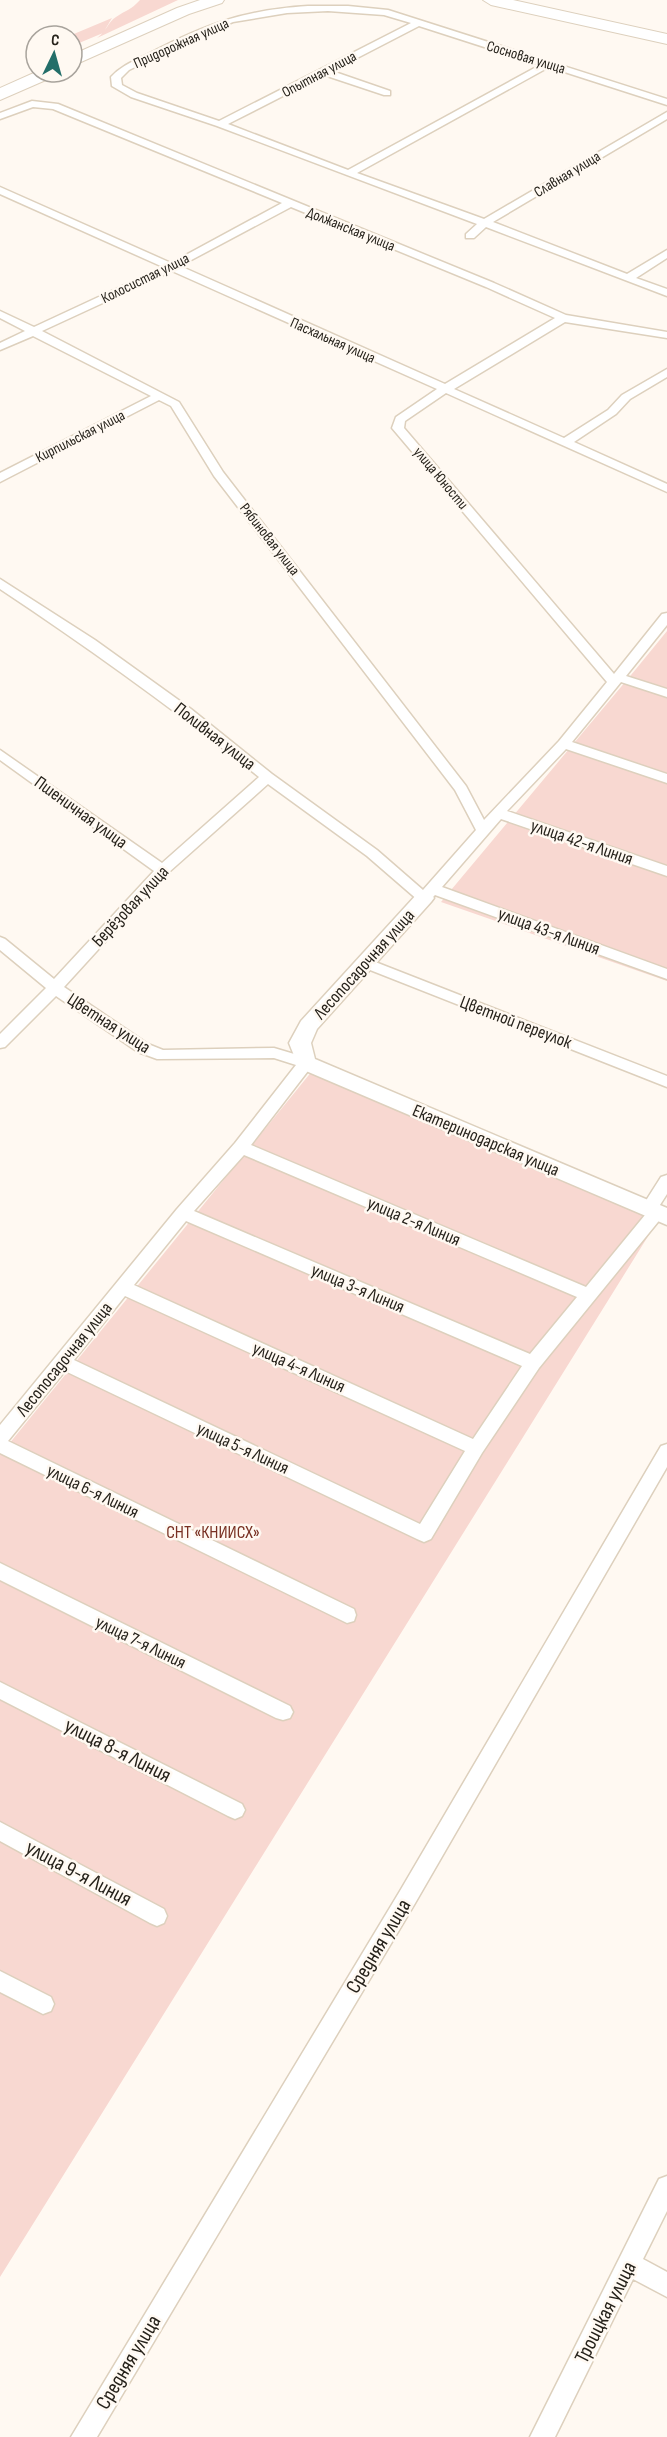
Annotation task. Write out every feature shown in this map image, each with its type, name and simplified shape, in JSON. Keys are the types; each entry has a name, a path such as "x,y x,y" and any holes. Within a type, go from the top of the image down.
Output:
{"highway":[{"path":"84,50 185,0"},
{"path":"84,56 183,11 216,0"},
{"path":"491,0 667,38"},
{"path":"512,0 667,38"},
{"path":"0,90 24,79"},
{"path":"0,95 24,84"}],"street":[{"name":"Придорожная улица","path":"220,124 134,95 117,86 116,77 119,72 229,20 315,9 360,9 385,12"},
{"name":"Сосновая улица","path":"385,12 667,102"},
{"name":"Опытная улица","path":"220,124 418,24"},
{"path":"349,174 548,64"},
{"path":"326,72 387,93"},
{"name":"Должанская улица","path":"0,116 23,106 40,103 55,106 288,204 468,276 563,318 667,334"},
{"name":"Славная улица","path":"470,236 483,224 667,115"},
{"path":"220,124 667,293"},
{"name":"Пасхальная улица","path":"0,189 667,488"},
{"name":"Колосистая улица","path":"0,347 171,267 288,204"},
{"path":"627,279 667,253"},
{"name":"Рябиновая улица","path":"0,314 175,404 218,473 443,764 461,789 483,830"},
{"name":"улица Юности","path":"563,318 445,389 400,419 398,428 615,679"},
{"path":"566,441 612,412 626,397 667,372"},
{"name":"Кирпильская улица","path":"0,478 161,395"},
{"name":"Поливная улица","path":"0,583 157,691 267,777 428,893"},
{"name":"Лесопосадочная улица","path":"0,1438 183,1213 241,1147 306,1063 300,1042 308,1026 498,813 564,744 667,616"},
{"path":"615,679 667,693"},
{"path":"564,744 667,779"},
{"name":"Пшеничная улица","path":"0,754 163,870"},
{"name":"Берёзовая улица","path":"0,1043 55,988 163,870 267,777"},
{"name":"улица 42-я Линия","path":"498,813 667,871"},
{"name":"улица 43-я Линия","path":"428,893 667,974"},
{"name":"Цветная улица","path":"0,942 55,988 143,1048 162,1055 274,1053 306,1063"},
{"name":"Цветной переулок","path":"365,963 667,1082"},
{"name":"Екатеринодарская улица","path":"306,1063 657,1213"},
{"name":"улица 2-я Линия","path":"241,1147 587,1294"},
{"path":"476,1448 533,1363 587,1294 657,1213 667,1181"},
{"name":"улица 3-я Линия","path":"183,1213 533,1363"},
{"name":"улица 4-я Линия","path":"122,1287 476,1448"},
{"name":"улица 5-я Линия","path":"62,1362 424,1534 476,1448"},
{"name":"улица 6-я Линия","path":"0,1445 347,1615"},
{"name":"Средняя улица","path":"83,2437 407,1898 667,1451"},
{"name":"улица 7-я Линия","path":"0,1571 283,1712"},
{"name":"улица 8-я Линия","path":"0,1690 235,1810"},
{"name":"улица 9-я Линия","path":"0,1831 157,1916"},
{"path":"0,1981 43,2004"},
{"name":"Троицкая улица","path":"542,2437 667,2187"},
{"path":"629,2264 667,2285"}],"green space":[{"path":"140,0 178,0 97,38 113,19"},
{"path":"112,18 103,33 84,41 84,30"},
{"path":"667,631 667,981 441,902 636,669"},
{"name":"СНТ «КНИИСХ»","path":"317,1065 665,1209 0,2277 0,1455"}]}
